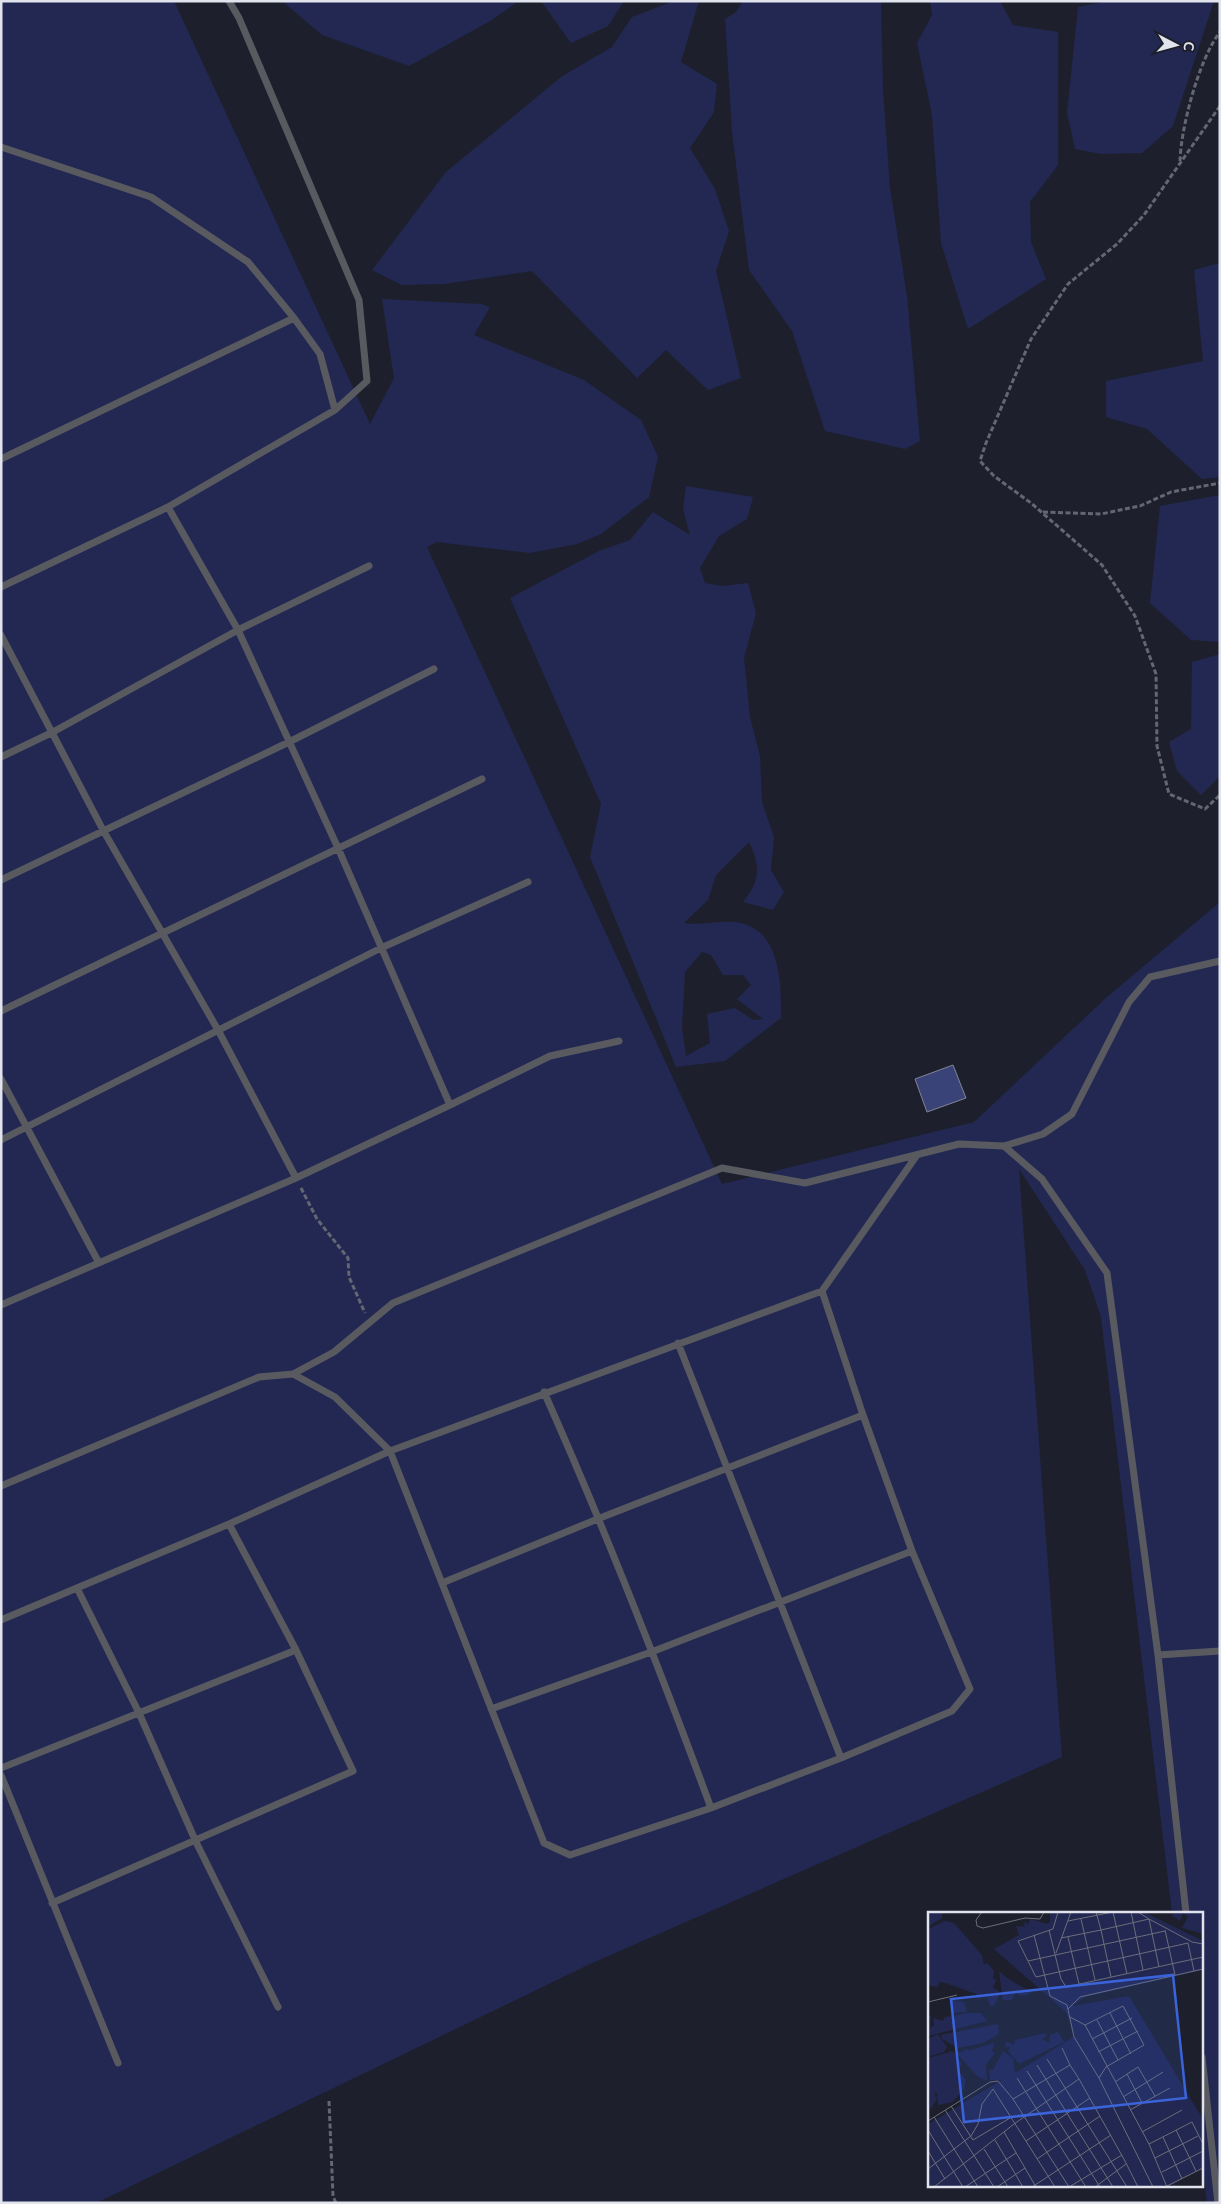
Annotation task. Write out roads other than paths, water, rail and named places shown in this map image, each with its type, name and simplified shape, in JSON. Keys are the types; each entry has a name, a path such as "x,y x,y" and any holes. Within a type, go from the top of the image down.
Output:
{"lane":[{"path":"1,587 168,507 335,410 367,381 359,300 229,1"},
{"path":"1,148 151,197 248,262 294,318 320,354 335,410"},
{"path":"1,459 294,318"},
{"path":"168,507 238,630 338,848 450,1105"},
{"path":"1,757 53,732 238,630 369,566"},
{"path":"1,636 103,830 160,933 218,1030 296,1178"},
{"path":"1,880 289,742 434,670"},
{"path":"1,1011 482,779"},
{"path":"1,1140 382,948 528,882"},
{"path":"1,1486 259,1377 294,1374 334,1352 392,1303 722,1168 805,1183 959,1144 1004,1146 1043,1134 1072,1114 1129,1002 1150,977 1220,960"},
{"path":"1,1305 296,1178 550,1056 619,1041"},
{"path":"1,1079 99,1263"},
{"path":"1004,1146 1042,1179 1107,1273 1158,1655 1186,1912"},
{"path":"1,1620 229,1524 390,1451 544,1392 822,1291 916,1155"},
{"path":"294,1374 336,1397 390,1451 544,1843 570,1855 711,1808 841,1758 952,1711 970,1689 912,1551 863,1415 822,1291"},
{"path":"678,1343 841,1758"},
{"path":"544,1392 600,1518 654,1651 711,1808"},
{"path":"442,1583 600,1518 863,1415"},
{"path":"52,1903 196,1842 353,1771 296,1650 229,1524"},
{"path":"491,1709 654,1651 912,1551"},
{"path":"78,1588 139,1713 196,1842 278,2007"},
{"path":"1,1768 296,1650"},
{"path":"1158,1655 1220,1651"},
{"path":"1,1775 118,2063"},
{"path":"1204,2075 1218,2203"}]}
